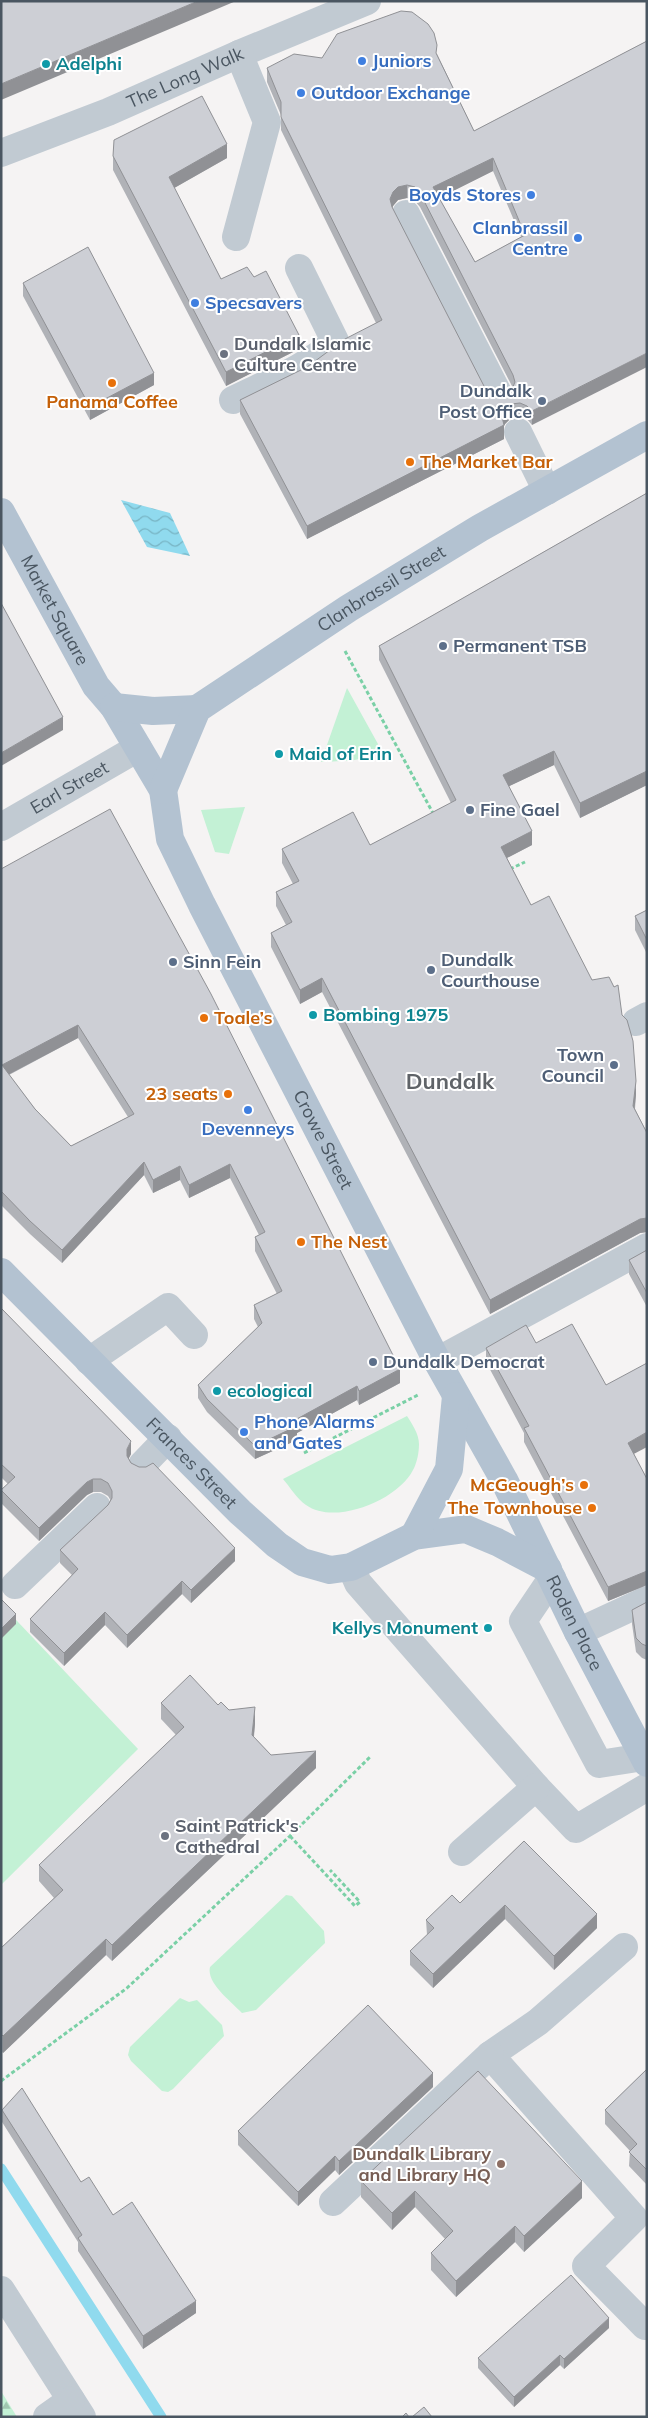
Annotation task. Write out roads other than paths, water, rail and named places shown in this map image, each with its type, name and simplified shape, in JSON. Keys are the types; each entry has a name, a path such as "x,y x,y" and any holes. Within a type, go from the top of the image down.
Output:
{"main road":[{"name":"Clanbrassil Street","path":"197,709 329,621 480,528 647,435"},
{"name":"Market Square","path":"1,512 96,686 114,707 164,790"},
{"path":"114,707 153,711 197,709 164,790"},
{"name":"Crowe Street","path":"164,790 170,839 202,905 437,1361 504,1480"},
{"name":"Frances Street","path":"1,1272 240,1512 277,1545 302,1562 330,1570 351,1567 414,1536 466,1529 497,1542 550,1574"},
{"path":"414,1536 449,1468 456,1396"},
{"name":"Roden Place","path":"504,1480 578,1632 645,1760"}],"street":[{"name":"The Long Walk","path":"1,153 108,112 239,54 368,1"},
{"path":"236,237 268,122 239,54"},
{"path":"406,214 499,395"},
{"path":"233,400 304,364 324,352 335,341 299,268"},
{"path":"518,432 547,491"},
{"name":"Earl Street","path":"1,827 138,748"},
{"path":"437,1361 647,1247"},
{"path":"89,1361 168,1307 194,1335"},
{"path":"142,1465 168,1438"},
{"path":"15,1585 98,1507"},
{"path":"351,1567 358,1583 536,1787 576,1829 647,1787"},
{"path":"550,1574 523,1621 599,1764 645,1760"},
{"path":"578,1632 647,1600"},
{"path":"462,1852 536,1787"},
{"path":"333,2202 490,2055 538,2022 624,1947"},
{"path":"490,2055 640,2225 586,2266 645,2326 647,2324"},
{"path":"1,2290 77,2408 47,2417"}],"water":[{"path":"121,500 170,513 190,556 147,547"}],"waterway":[{"path":"1,2169 161,2417"}],"place":[{"name":"Juniors","path":"362,61"},
{"name":"Adelphi","path":"46,64"},
{"name":"Outdoor Exchange","path":"301,93"},
{"name":"Boyds Stores","path":"531,195"},
{"name":"Clanbrassil Centre","path":"578,238"},
{"name":"Specsavers","path":"195,303"},
{"name":"Dundalk Islamic Culture Centre","path":"224,354"},
{"name":"Panama Coffee","path":"112,383"},
{"name":"Dundalk Post Office","path":"542,401"},
{"name":"The Market Bar","path":"410,462"},
{"name":"Permanent TSB","path":"443,646"},
{"name":"Maid of Erin","path":"279,754"},
{"name":"Fine Gael","path":"470,810"},
{"name":"Sinn Fein","path":"173,962"},
{"name":"Dundalk Courthouse","path":"431,970"},
{"name":"Bombing 1975","path":"313,1015"},
{"name":"Toale’s","path":"204,1018"},
{"name":"Town Council","path":"614,1065"},
{"name":"23 seats","path":"228,1094"},
{"name":"Devenneys","path":"248,1110"},
{"name":"The Nest","path":"301,1242"},
{"name":"Dundalk Democrat","path":"373,1362"},
{"name":"ecological","path":"217,1391"},
{"name":"Phone Alarms and Gates","path":"244,1432"},
{"name":"McGeough’s","path":"584,1485"},
{"name":"The Townhouse","path":"592,1508"},
{"name":"Kellys Monument","path":"488,1628"},
{"name":"Saint Patrick's Cathedral","path":"165,1836"},
{"name":"Dundalk Library and Library HQ","path":"501,2164"}],"district":[{"name":"Dundalk","path":"450,1081"}]}
